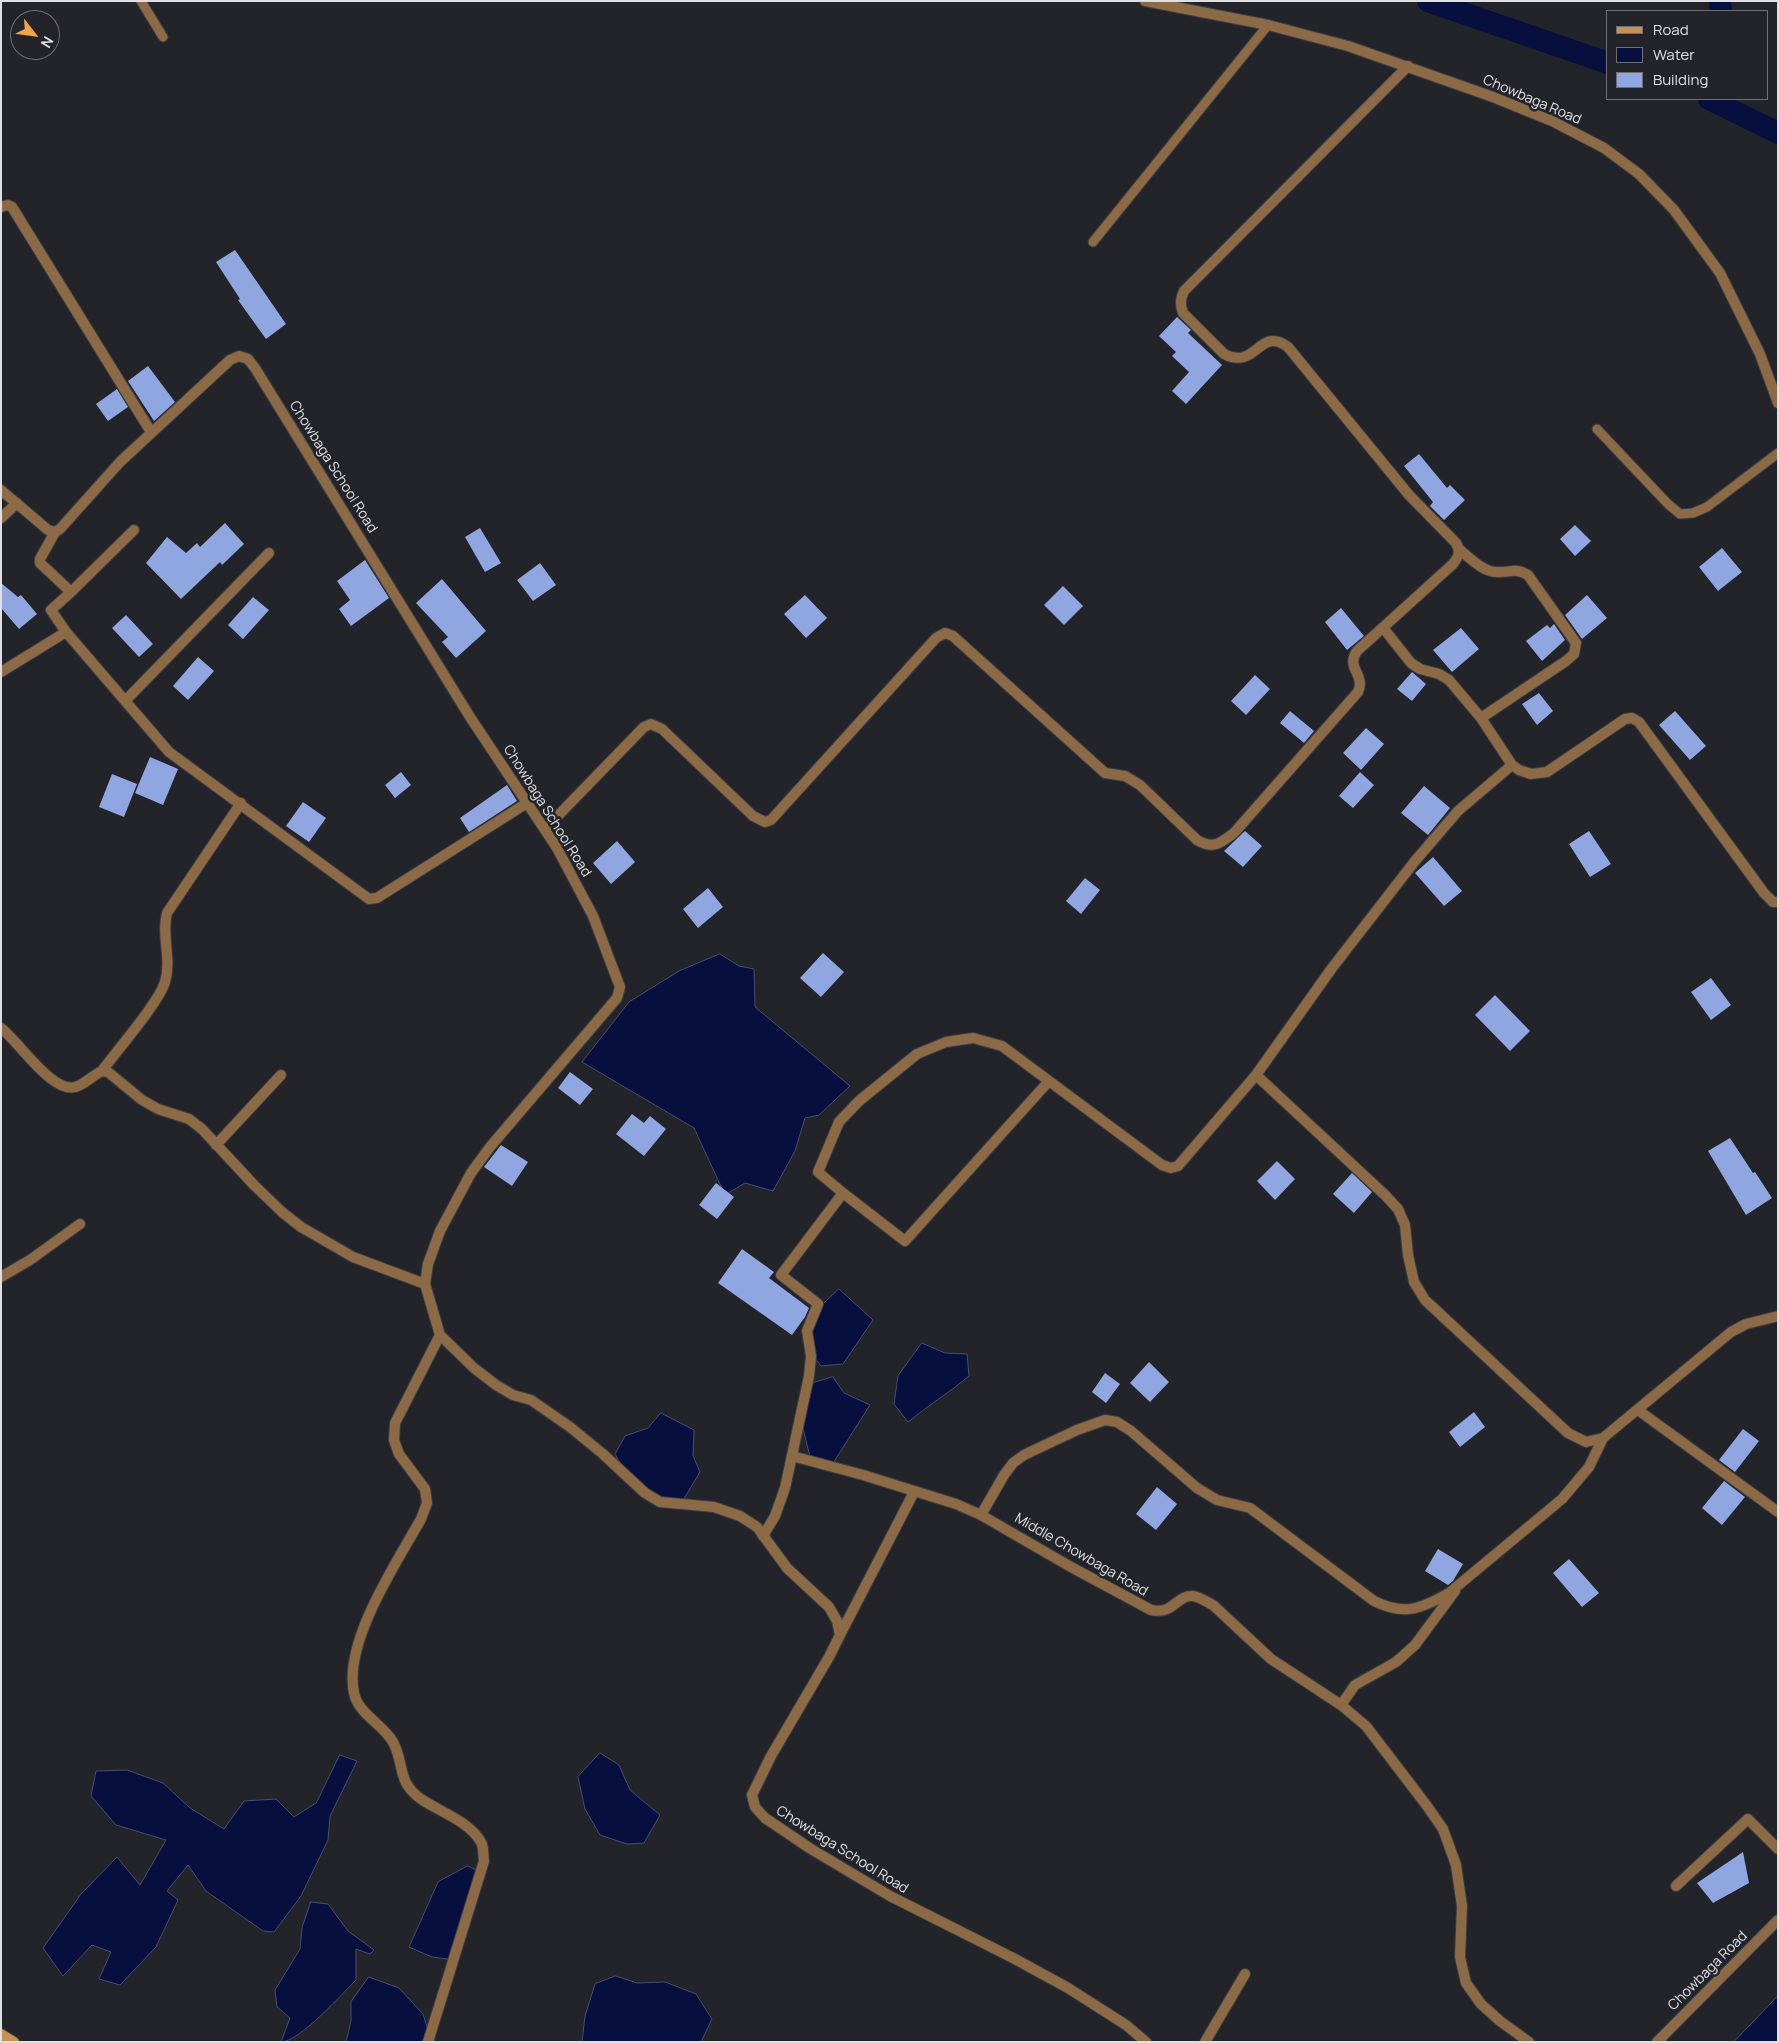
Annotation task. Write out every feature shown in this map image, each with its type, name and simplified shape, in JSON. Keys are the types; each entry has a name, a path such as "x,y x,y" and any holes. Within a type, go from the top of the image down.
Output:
{"main road":[{"path":"1,2034 14,2042"}],"street":[{"name":"Chowbaga Road","path":"1145,1 1178,4 1348,46 1493,97 1552,121 1604,148 1639,174 1674,210 1720,273 1760,354 1778,403"},
{"path":"1408,66 1184,291 1180,305 1183,313 1224,354 1233,358 1243,358 1266,342 1273,340 1281,341 1288,347 1409,495 1456,543 1460,550 1485,569 1496,572 1518,569 1528,575 1576,643 1574,654 1566,662 1481,718"},
{"path":"1,208 8,205 12,207 151,432"},
{"name":"Chowbaga School Road","path":"71,592 40,563 40,559 55,532 60,529 120,462 230,360 239,356 248,359 470,716 557,848 594,916 618,981 619,994 551,1077 490,1147 472,1173 440,1231 428,1264 425,1284 440,1335 474,1368 496,1385 512,1394 531,1400 577,1432 645,1493 660,1502 714,1507 740,1516 757,1527 787,1568 829,1607 837,1621 840,1635 771,1756 752,1795 756,1807 765,1818 850,1873 890,1896 1068,1988 1126,2025 1146,2042"},
{"path":"1,490 48,530 55,532"},
{"path":"1,518 17,504"},
{"path":"134,530 51,610 66,632 169,752 241,803 369,899 377,898 527,803"},
{"path":"545,829 644,727 651,724 662,729 753,816 765,822 771,820 936,638 945,633 953,636 1105,773 1132,779 1197,840 1207,846 1220,844 1234,832 1358,692 1361,685 1360,677 1353,665 1352,658 1357,651 1384,629 1453,564 1459,557 1460,550"},
{"path":"125,701 269,553"},
{"path":"1384,629 1411,663 1420,669 1439,674 1449,680 1481,718 1512,765 1519,770 1531,774 1547,772 1625,719 1632,718 1639,722 1764,893 1773,902 1778,902"},
{"path":"1,672 66,632"},
{"path":"1049,1081 905,1241 818,1172 839,1122 860,1101 916,1054 946,1042 973,1038 1002,1046 1162,1165 1171,1168 1178,1166 1256,1075 1332,968 1415,861 1458,811 1512,765"},
{"path":"1,1028 52,1081 64,1088 76,1087 102,1071 151,1005 164,983 168,960 164,924 167,913 241,803"},
{"path":"102,1071 108,1072 142,1100 158,1109 189,1120 202,1130 261,1192 301,1227 353,1257 425,1284"},
{"path":"216,1145 281,1075"},
{"path":"1256,1075 1398,1209 1405,1226 1408,1255 1414,1282 1425,1300 1568,1433 1586,1442 1603,1438 1731,1332 1746,1324 1778,1316"},
{"path":"763,1536 775,1516 782,1497 792,1456 809,1376 811,1356 807,1331 818,1304 781,1275 843,1192"},
{"path":"1,1276 30,1260 80,1224"},
{"path":"428,2042 484,1861 482,1844 472,1830 420,1798 403,1779 398,1752 392,1741 363,1710 354,1693 354,1664 360,1636 371,1609 421,1519 427,1503 425,1489 399,1454 394,1440 395,1423 440,1335"},
{"path":"1638,1410 1778,1512"},
{"path":"981,1515 1004,1475 1013,1463 1024,1455 1077,1430 1105,1420 1117,1422 1131,1431 1197,1488 1217,1500 1250,1508 1374,1601 1388,1608 1411,1610 1429,1605 1459,1585 1562,1498 1589,1467 1603,1438"},
{"name":"Middle Chowbaga Road","path":"792,1456 863,1475 956,1504 1013,1532 1071,1567 1152,1610 1159,1612 1168,1610 1184,1598 1194,1596 1212,1605 1271,1659 1341,1706 1366,1726 1410,1782 1442,1829 1456,1865 1462,1906 1460,1957 1466,1983 1481,2004 1500,2021 1529,2042"},
{"path":"840,1635 914,1492"},
{"path":"1341,1706 1355,1685 1396,1662 1415,1645 1437,1618 1459,1585"},
{"path":"1676,1886 1748,1819 1778,1849"},
{"name":"Chowbaga Road","path":"1658,2042 1778,1920"},
{"path":"1204,2042 1245,1974"}],"lane":[{"path":"141,1 163,37"},
{"path":"1093,242 1268,25"},
{"path":"1597,429 1668,504 1680,514 1693,513 1707,507 1778,453"}],"water":[{"path":"720,954 739,966 754,969 755,1007 850,1086 819,1115 805,1118 795,1151 773,1191 745,1183 725,1195 694,1128 582,1062 629,1002 679,971"},
{"path":"839,1289 873,1320 843,1364 821,1366 806,1346 818,1309"},
{"path":"922,1343 945,1353 967,1354 969,1376 908,1422 894,1404 898,1376"},
{"path":"833,1377 844,1393 870,1405 827,1470 811,1461 802,1424 813,1383"},
{"path":"661,1413 694,1430 693,1456 700,1472 682,1502 654,1502 629,1479 615,1454 625,1436 648,1428"},
{"path":"600,1753 619,1765 630,1790 660,1815 644,1843 627,1844 600,1835 585,1809 578,1777"},
{"path":"340,1755 357,1761 330,1816 328,1840 301,1896 274,1932 263,1931 206,1891 188,1865 167,1891 178,1900 156,1947 120,1985 99,1979 111,1952 92,1945 63,1976 43,1948 81,1894 117,1857 140,1885 166,1840 116,1825 91,1796 96,1771 127,1770 163,1783 190,1808 224,1829 244,1801 276,1799 294,1817 316,1803"},
{"path":"468,1866 478,1871 466,1924 448,1959 432,1957 409,1947 438,1882"},
{"path":"311,1902 328,1904 348,1931 374,1950 370,1954 356,1949 356,1980 309,2026 289,2040 281,2042 290,2018 277,2007 275,1990 300,1949 302,1928"},
{"path":"616,1976 637,1983 665,1982 696,1994 712,2019 701,2042 582,2042 585,2016 595,1984"},
{"path":"369,1977 399,1988 423,2014 428,2030 424,2042 346,2042 351,2021 351,2002"},
{"path":"1778,1996 1778,2042 1734,2042"}],"building":[{"path":"235,250 286,324 266,339 238,300 240,299 216,262"},
{"path":"1177,317 1191,330 1188,333 1222,365 1186,404 1172,391 1189,372 1172,356 1176,352 1159,336"},
{"path":"148,366 175,402 154,421 128,381"},
{"path":"117,389 128,407 108,421 96,404"},
{"path":"1419,454 1447,488 1450,485 1465,500 1444,520 1430,506 1433,502 1404,466"},
{"path":"225,523 244,544 222,565 220,562 181,599 146,563 167,537 186,553 197,543 200,547"},
{"path":"1575,525 1591,541 1575,556 1560,539"},
{"path":"480,528 501,563 485,572 465,537"},
{"path":"1722,548 1742,572 1718,591 1699,567"},
{"path":"365,560 389,598 351,626 339,609 350,600 337,581"},
{"path":"540,563 556,585 533,601 517,580"},
{"path":"442,579 486,631 456,658 442,642 448,637 416,603"},
{"path":"1,583 18,597 21,595 37,614 19,629 1,608"},
{"path":"1063,586 1083,606 1064,625 1044,605"},
{"path":"805,595 827,618 806,638 784,614"},
{"path":"1587,595 1607,618 1582,639 1565,615"},
{"path":"253,597 269,610 243,639 228,625"},
{"path":"1341,608 1364,636 1347,650 1325,622"},
{"path":"126,615 153,644 139,657 112,628"},
{"path":"1554,624 1565,640 1542,661 1526,641 1547,625 1550,628"},
{"path":"1461,628 1479,649 1452,672 1433,650"},
{"path":"198,657 214,671 188,700 173,686"},
{"path":"1412,672 1426,684 1412,701 1397,689"},
{"path":"1255,675 1270,689 1246,715 1231,701"},
{"path":"1539,693 1553,711 1537,725 1522,704"},
{"path":"1290,711 1314,731 1304,743 1280,723"},
{"path":"1675,711 1706,746 1690,760 1659,725"},
{"path":"1366,728 1384,744 1361,770 1343,753"},
{"path":"150,757 178,769 163,805 135,793"},
{"path":"401,772 411,785 395,798 385,785"},
{"path":"1360,772 1374,785 1353,808 1339,796"},
{"path":"112,774 137,784 124,817 99,807"},
{"path":"507,785 517,801 469,832 460,818"},
{"path":"1424,786 1450,808 1428,835 1401,813"},
{"path":"303,802 326,818 309,842 286,826"},
{"path":"1245,831 1262,846 1243,867 1224,851"},
{"path":"1589,831 1611,864 1590,877 1569,844"},
{"path":"617,841 635,862 611,884 593,863"},
{"path":"1433,857 1462,891 1444,906 1415,873"},
{"path":"1085,878 1100,890 1081,914 1066,901"},
{"path":"708,888 723,907 698,928 683,909"},
{"path":"823,953 844,972 821,997 800,978"},
{"path":"1711,978 1731,1005 1711,1020 1691,992"},
{"path":"1495,995 1530,1031 1510,1051 1475,1015"},
{"path":"570,1072 593,1089 580,1105 558,1088"},
{"path":"632,1114 644,1123 650,1116 666,1129 644,1156 616,1134"},
{"path":"1730,1138 1772,1198 1746,1215 1708,1151"},
{"path":"501,1145 528,1162 512,1186 484,1167"},
{"path":"1277,1161 1295,1179 1275,1200 1257,1181"},
{"path":"1352,1173 1372,1192 1354,1213 1333,1194"},
{"path":"716,1183 734,1197 717,1219 699,1205"},
{"path":"742,1249 774,1272 769,1278 809,1308 792,1335 718,1283"},
{"path":"1149,1362 1169,1382 1150,1402 1130,1383"},
{"path":"1105,1373 1120,1384 1106,1403 1092,1392"},
{"path":"1474,1412 1485,1427 1460,1447 1449,1432"},
{"path":"1743,1429 1759,1441 1735,1472 1719,1460"},
{"path":"1724,1481 1745,1497 1722,1525 1702,1508"},
{"path":"1157,1487 1177,1504 1156,1530 1136,1514"},
{"path":"1438,1549 1463,1564 1453,1581 1448,1585 1425,1571"},
{"path":"1569,1559 1599,1593 1582,1607 1553,1573"},
{"path":"1743,1852 1749,1883 1713,1903 1697,1883"}],"waterway":[{"path":"1428,1 1606,62"},
{"path":"1720,1 1721,10"},
{"path":"1711,100 1778,133"}]}
